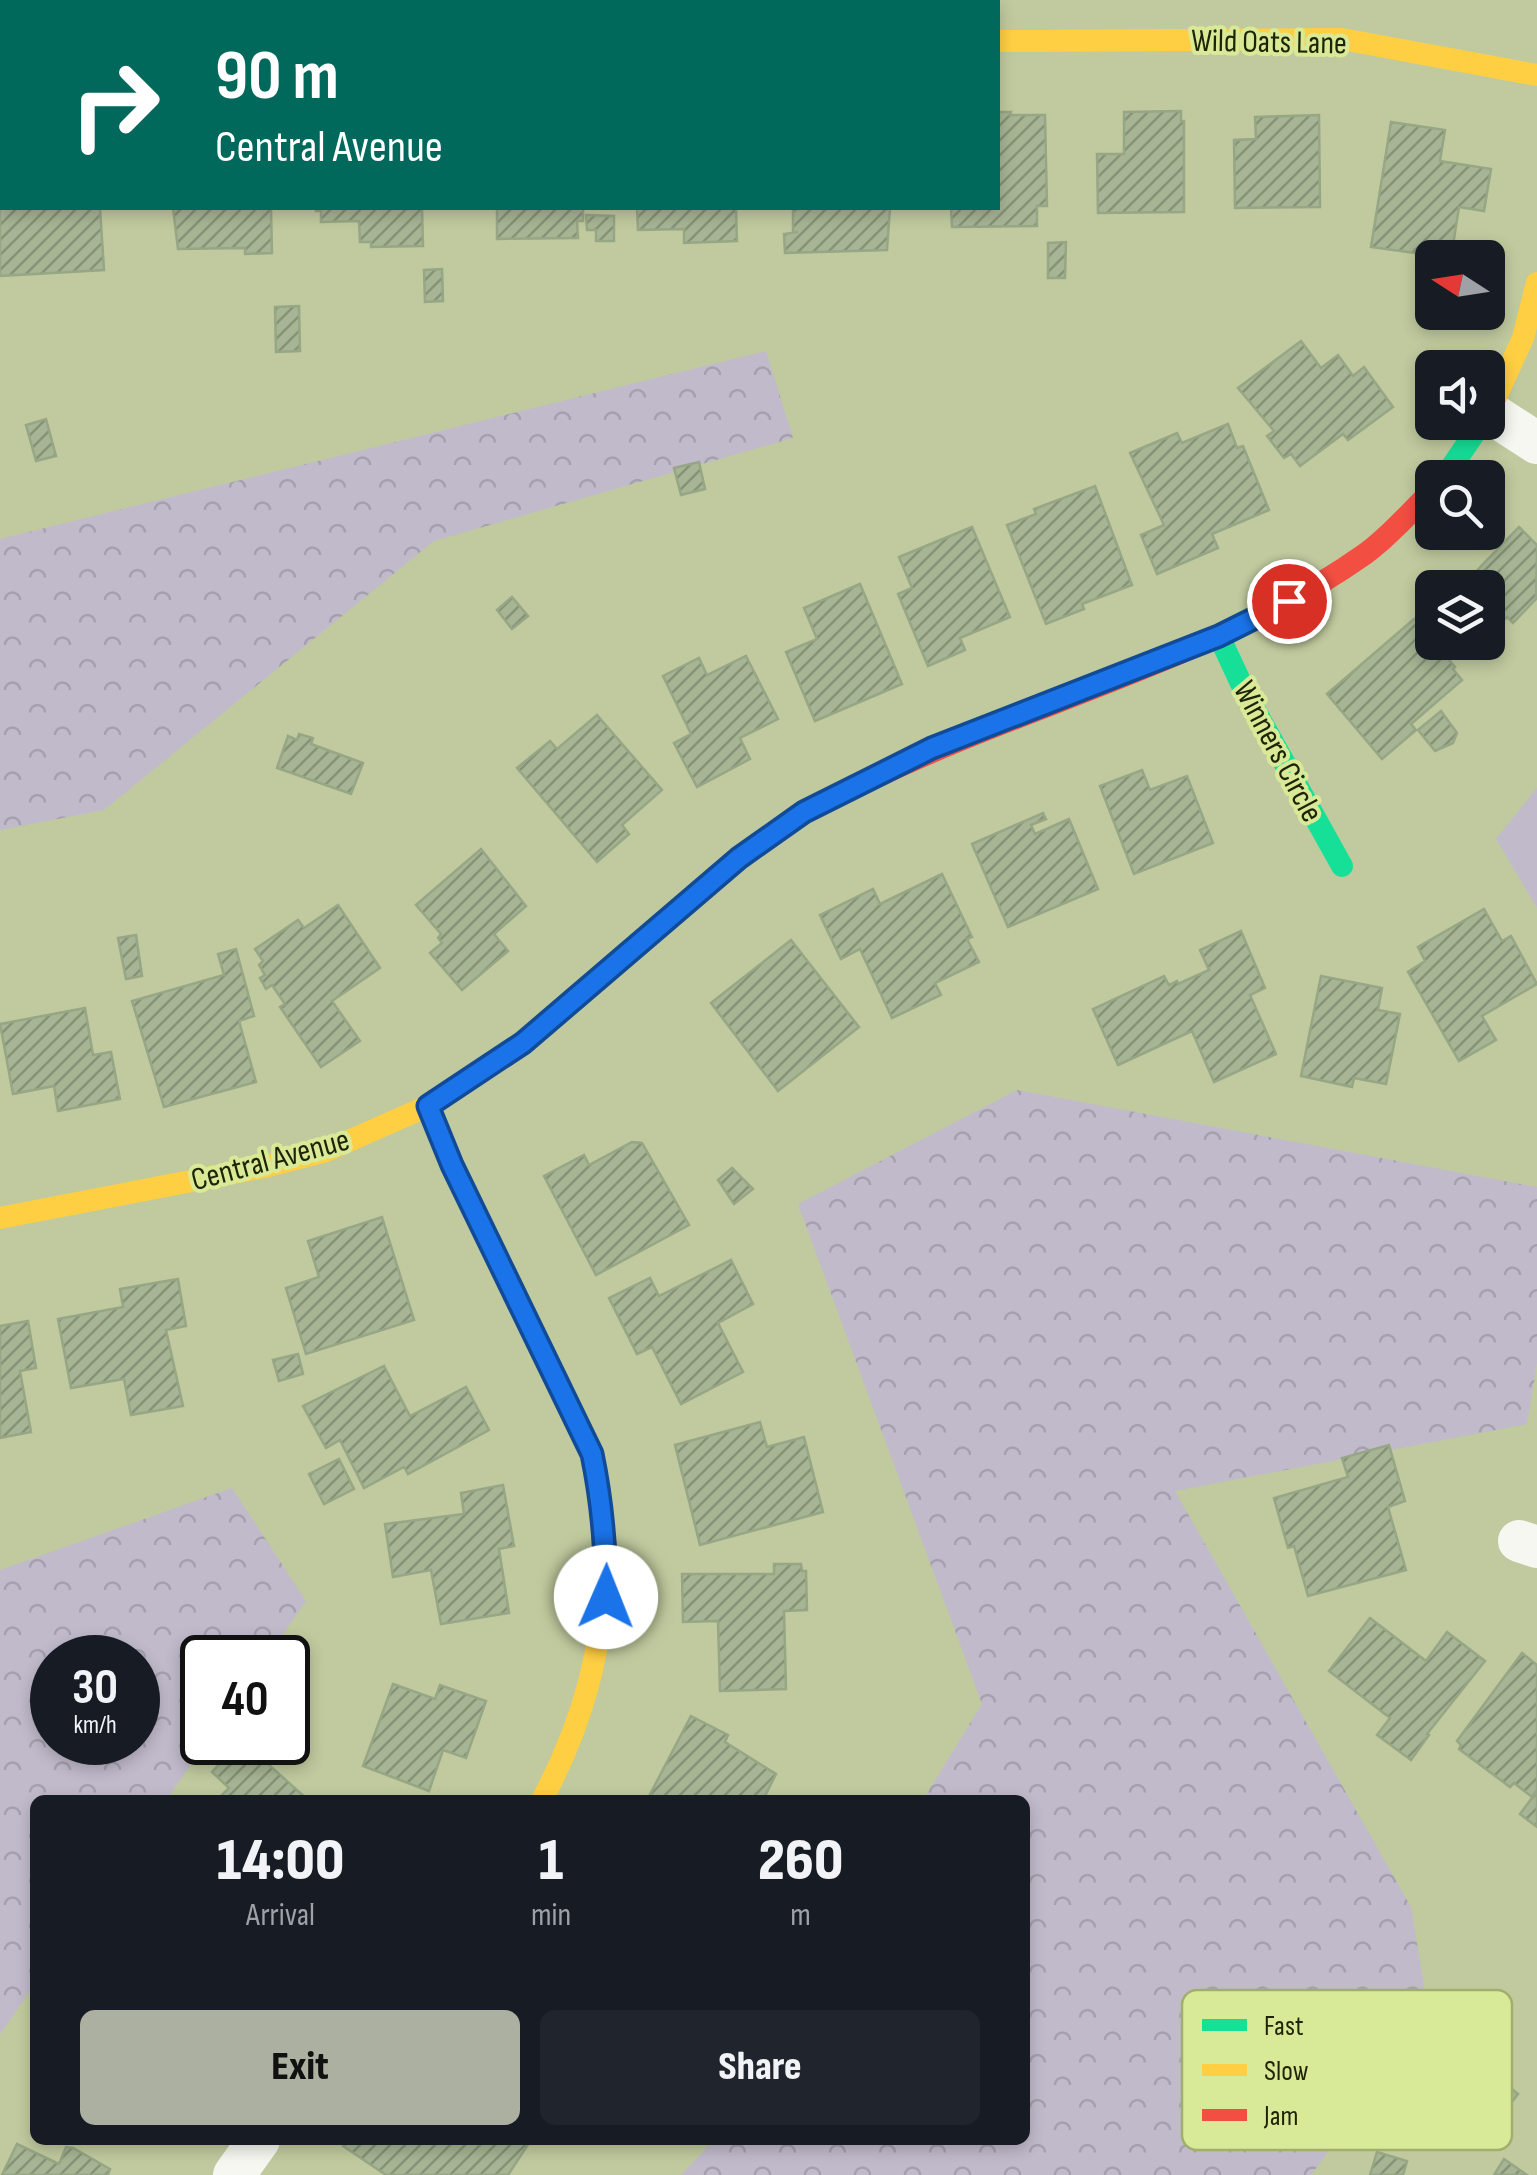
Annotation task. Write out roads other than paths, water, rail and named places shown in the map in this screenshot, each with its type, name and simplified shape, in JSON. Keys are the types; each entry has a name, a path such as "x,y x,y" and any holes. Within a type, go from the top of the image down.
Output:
{"street":[{"name":"Wild Oats Lane","path":"1000,41 1342,39 1537,75"},
{"path":"1505,376 1522,338 1537,283"},
{"path":"1505,424 1537,444"},
{"name":"Central Avenue","path":"0,1218 264,1167 326,1151 428,1106 523,1043 739,858 804,812 932,748 1219,636 1330,578 1368,552 1415,507"},
{"name":"Winners Circle","path":"1219,636 1246,694 1342,866"},
{"path":"428,1106 452,1165 592,1454 602,1501 606,1549 600,1644 590,1692 574,1737 545,1795"},
{"path":"234,2175 255,2145"}]}
